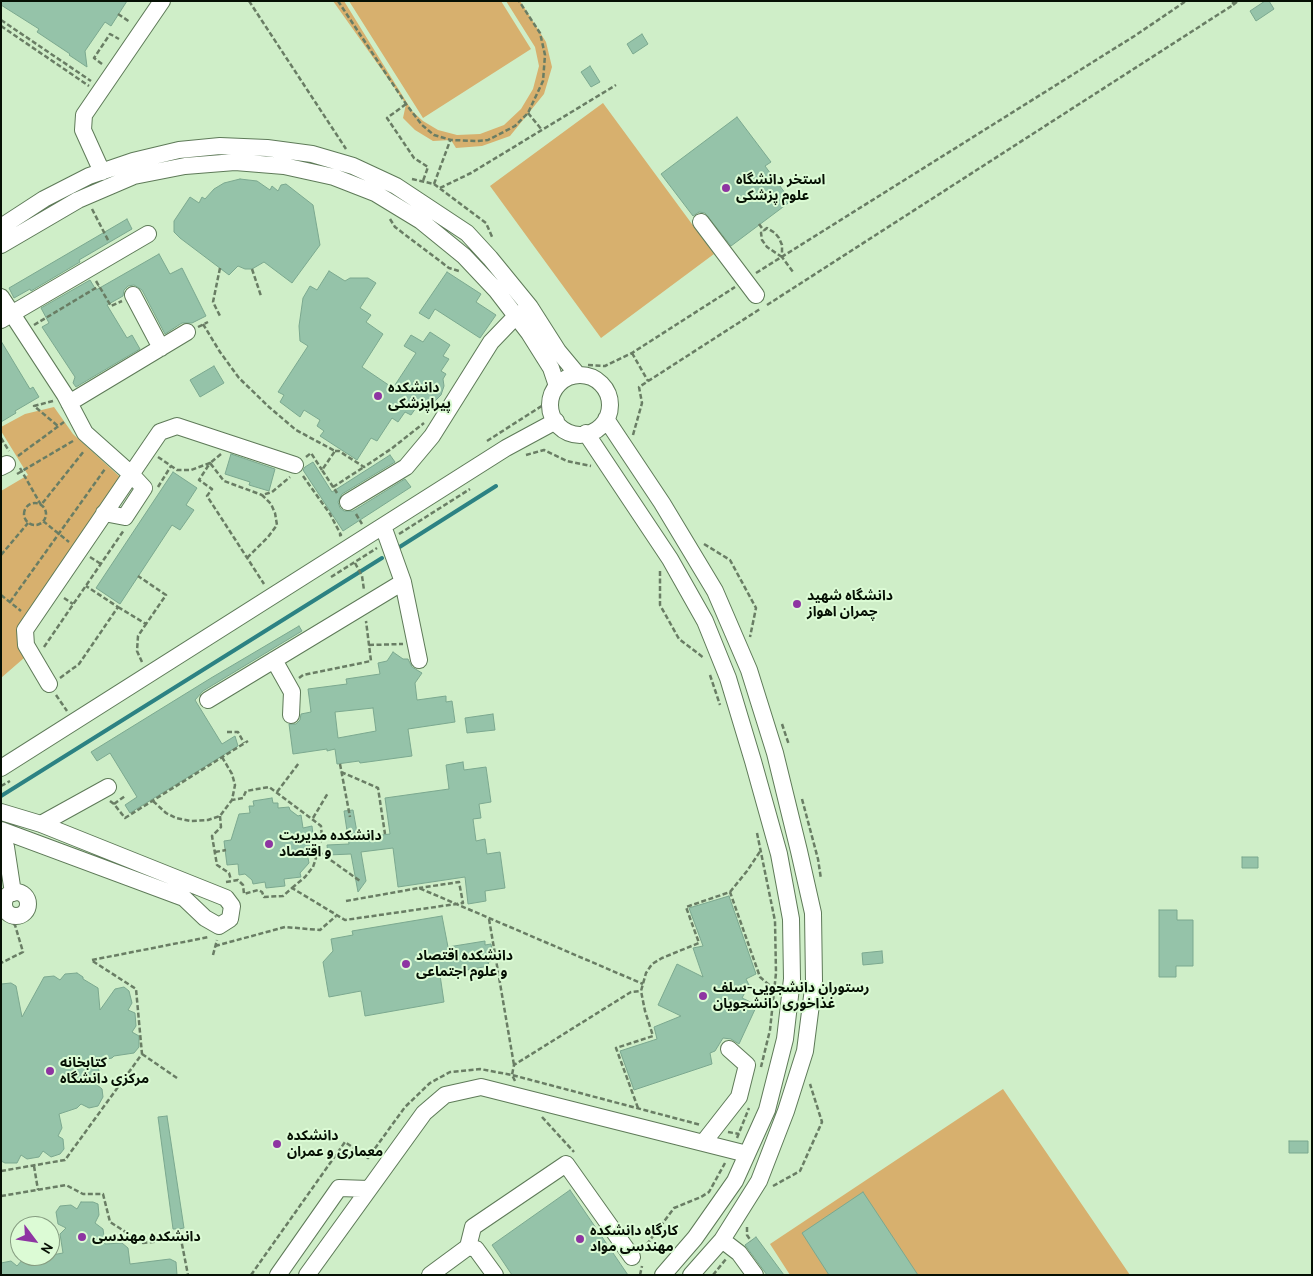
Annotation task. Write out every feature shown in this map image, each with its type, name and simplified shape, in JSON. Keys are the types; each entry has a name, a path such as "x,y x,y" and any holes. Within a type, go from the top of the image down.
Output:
{"lane":[{"path":"102,172 83,130 84,115 97,89 162,1"},
{"path":"1,226 44,199 89,176 133,161 179,150 220,146 266,148 312,154 353,166 396,186 467,233 530,307 558,351 600,382 606,390 610,400 610,410 600,427 586,433 571,433 562,428 552,413 552,394 557,386 580,369"},
{"path":"1,245 78,200 134,176 185,166 235,162 284,166 334,177 375,193 421,221 464,256 496,290 516,316 551,368 557,386"},
{"path":"701,222 756,295"},
{"path":"7,317 148,234"},
{"path":"133,296 161,348"},
{"path":"1,297 7,317 23,331 89,437 144,488 125,517 104,513"},
{"path":"344,500 406,467 432,436 491,342 516,316 530,307"},
{"path":"70,404 187,332"},
{"path":"606,419 662,503 715,591 749,670 775,753 800,850 813,913 814,981 805,1051 786,1111 760,1181 722,1240 691,1275"},
{"path":"1,768 386,534 506,448 556,421"},
{"path":"49,684 26,645 25,630 160,432 177,426 297,468"},
{"path":"586,433 670,559 705,621 728,678 780,854 791,919 792,978 784,1039 767,1110 731,1188 695,1238 663,1275"},
{"path":"386,534 403,582 417,652"},
{"path":"208,700 403,582"},
{"path":"274,660 292,692 292,715"},
{"path":"728,678 749,670"},
{"path":"41,824 108,793"},
{"path":"1,812 41,824 226,898 232,906 230,919 219,926 205,918 184,898 1,830"},
{"path":"1,836 6,847 13,893"},
{"path":"703,1143 739,1097 747,1065 729,1049"},
{"path":"307,1275 424,1113 445,1095 481,1087 747,1154"},
{"path":"430,1275 468,1247 473,1227 566,1164 639,1257"},
{"path":"278,1275 339,1188 369,1189"},
{"path":"722,1240 739,1253 755,1275"},
{"path":"468,1247 476,1249 494,1275"}],"path":[{"path":"248,1 348,153 339,150"},
{"path":"338,1 422,125 434,135 451,140 488,140 515,126 528,113 543,81 545,55 540,33 519,1"},
{"path":"580,369 590,366 605,366 632,352 1136,35 1186,1"},
{"path":"633,435 642,403 639,387 1238,1"},
{"path":"118,14 131,23"},
{"path":"1,20 97,89"},
{"path":"1,26 97,89"},
{"path":"103,65 94,58 110,34 120,40"},
{"path":"440,188 471,174 616,85"},
{"path":"406,104 387,118 414,158 428,166 423,181"},
{"path":"528,113 542,130"},
{"path":"434,184 451,140"},
{"path":"408,178 434,184 440,188 486,223 495,244"},
{"path":"94,193 89,203 115,253"},
{"path":"389,219 395,227 449,268 464,273"},
{"path":"759,224 764,231"},
{"path":"782,257 782,245 779,238 767,228 761,233 762,240 767,247 782,257 793,272"},
{"path":"88,268 111,306 133,296"},
{"path":"220,268 213,302 220,316"},
{"path":"252,269 261,296"},
{"path":"23,331 99,286"},
{"path":"203,324 220,352 240,378 269,407 296,430 334,451 339,451 364,467"},
{"path":"632,352 648,381"},
{"path":"9,466 58,426 70,404 34,406 58,426"},
{"path":"333,487 391,449 423,423 442,421"},
{"path":"9,466 22,471 89,437"},
{"path":"41,505 89,437"},
{"path":"1,438 9,466"},
{"path":"147,450 176,470 191,470 210,463"},
{"path":"524,455 544,450 567,461 591,466 597,450"},
{"path":"322,470 334,451"},
{"path":"262,495 272,492 311,454 344,500"},
{"path":"10,602 113,458"},
{"path":"210,463 224,481 262,495 271,504 275,513 277,525 247,558"},
{"path":"210,463 200,480 212,489 207,496 264,584 271,579"},
{"path":"9,466 22,471 45,510 45,517 42,522 37,525 28,522 24,515 25,509 29,505 36,503 41,505"},
{"path":"144,488 157,488 171,466"},
{"path":"297,468 330,514 340,535 333,540"},
{"path":"330,578 386,534 476,486"},
{"path":"32,658 44,648 126,528 125,517"},
{"path":"1,555 28,522"},
{"path":"700,541 730,560 756,608 750,638"},
{"path":"288,684 304,675 371,661 362,576 358,569"},
{"path":"660,570 660,605 678,639 705,659"},
{"path":"138,576 166,595 138,636 137,651 142,662"},
{"path":"86,586 146,624"},
{"path":"1,595 32,620"},
{"path":"74,722 49,684 71,671 78,664 118,606"},
{"path":"369,646 417,652"},
{"path":"708,668 720,706"},
{"path":"780,718 791,754"},
{"path":"227,732 238,732 244,743"},
{"path":"108,793 125,818 248,741"},
{"path":"153,801 176,818 192,821 208,820 220,816 232,800 235,785 232,774 222,757"},
{"path":"277,792 299,763"},
{"path":"340,764 350,817"},
{"path":"341,772 378,788 386,834"},
{"path":"1,786 17,776"},
{"path":"220,883 238,880 242,885 244,894 258,890 262,892 264,897 283,896 305,877 313,867 322,838 321,826 313,818 270,787 246,791 244,798 232,800"},
{"path":"313,818 328,793"},
{"path":"114,804 125,796"},
{"path":"802,798 818,859 823,888"},
{"path":"220,816 221,828 212,836 217,865 229,873 231,881"},
{"path":"755,824 775,921 776,973 770,1030 760,1074"},
{"path":"215,852 226,850"},
{"path":"638,1108 616,1048 653,1036 641,991 646,973 652,964 668,955 699,943 686,907 730,892 748,871 761,850"},
{"path":"318,851 360,881"},
{"path":"292,888 345,920 463,903 459,882 346,901"},
{"path":"418,888 643,984"},
{"path":"730,892 760,977 774,990"},
{"path":"1,915 14,925 23,952 1,963"},
{"path":"215,946 285,927 320,930 336,916"},
{"path":"489,918 514,1065"},
{"path":"1,1171 65,1160 142,1054 136,989 91,960 217,936"},
{"path":"142,1054 177,1078"},
{"path":"251,1275 345,1142 368,1158 404,1107 430,1083 450,1072 480,1069 739,1134"},
{"path":"772,1187 800,1171 822,1122 810,1085 813,1075"},
{"path":"640,1275 639,1257 674,1208 701,1198 709,1192 739,1134 752,1100"},
{"path":"34,1166 38,1190"},
{"path":"1,1196 66,1186 83,1194 104,1194 110,1222 144,1243 181,1239"},
{"path":"750,1241 747,1235 747,1227 752,1219"},
{"path":"179,1229 188,1275"}],"shaded area":[{"path":"333,1 344,1 412,111 423,121 438,130 457,135 480,134 504,125 521,109 533,89 539,66 535,47 506,1 520,1 546,42 552,67 544,94 510,136 482,146 456,148 451,140 433,141 415,130 403,118 406,104"},
{"path":"349,1 501,1 531,49 423,118"},
{"path":"603,103 714,254 601,338 490,186"},
{"path":"54,407 73,434 120,477 18,645 24,658 1,678 1,491 28,475 1,431 1,427 25,414"},
{"path":"1003,1089 1130,1275 790,1275 770,1244"}],"building":[{"path":"1,1 127,1 111,26 105,22 85,51 87,67 37,32 39,29 1,5"},
{"path":"1265,1 1269,1 1274,9 1256,21 1250,11"},
{"path":"642,34 648,44 633,54 627,44"},
{"path":"590,66 600,82 591,87 581,72"},
{"name":"استخر دانشگاه علوم پزشکی","path":"737,117 771,162 765,166 791,201 731,246 705,213 699,212 693,216 661,174"},
{"path":"240,179 257,181 270,190 272,186 278,191 281,185 286,184 313,205 320,245 292,283 264,262 252,269 238,266 229,275 174,232 174,221 190,197 199,203 202,197 205,199 214,189 224,183"},
{"path":"127,219 132,229 31,291 30,289 14,298 9,288"},
{"path":"159,254 170,274 182,268 206,316 192,323 182,323 165,334 142,290 134,285 128,286 124,290 123,296 107,305 127,338 132,335 140,349 76,387 73,383 75,377 42,327 49,323 41,308 90,280 96,290"},
{"path":"329,271 345,281 350,278 368,278 376,283 360,308 371,315 366,322 383,334 362,367 393,388 416,353 404,346 411,335 423,342 430,332 450,345 443,356 449,359 441,371 446,374 443,379 444,386 441,395 434,402 427,404 424,409 418,405 411,415 405,412 398,422 392,418 377,441 371,438 357,460 320,436 324,431 317,426 320,420 304,410 300,417 280,402 284,395 278,392 308,346 300,341 299,326 303,298 310,286 317,290"},
{"path":"447,272 481,294 476,302 496,315 480,338 435,309 429,319 419,313"},
{"path":"1,341 30,389 33,387 39,397 1,422"},
{"path":"214,366 224,383 200,397 190,380"},
{"path":"231,454 275,469 269,491 249,485 250,482 225,474"},
{"path":"390,455 395,462 342,494 338,502 340,508 344,511 353,511 405,479 411,487 343,531 303,470 313,462 332,492"},
{"path":"173,472 197,488 186,505 194,510 180,530 172,525 120,604 96,588"},
{"path":"299,626 302,631 203,691 195,700 222,744 235,736 238,746 130,813 125,805 137,797 110,753 97,761 91,752"},
{"path":"393,652 403,659 408,659 412,667 422,673 415,683 417,700 446,696 446,702 452,701 455,722 408,729 412,756 337,764 335,749 293,754 289,724 296,724 300,720 301,714 311,712 308,689 347,684 346,679 380,674 378,663 387,661","holes":["373,708 376,731 338,738 335,712"]},
{"path":"493,714 495,730 467,733 465,718"},
{"path":"463,762 464,770 486,767 491,802 479,804 481,818 473,819 476,841 485,839 487,854 500,852 505,888 485,891 486,901 468,904 465,877 398,887 393,848 361,852 366,881 358,892 351,854 328,855 327,845 349,844 344,811 353,810 358,838 390,834 385,798 449,789 446,765"},
{"name":"دانشکده مدیریت و اقتصاد","path":"272,798 273,803 278,803 278,808 289,807 298,816 301,815 303,828 312,826 315,852 307,853 309,863 300,873 301,877 284,879 285,886 266,888 265,882 253,884 252,880 245,874 239,875 238,864 227,865 224,841 231,840 239,814 250,813 249,806 254,806 253,801"},
{"path":"1242,857 1258,857 1258,868 1242,868"},
{"path":"729,896 756,974 746,979 749,985 742,998 757,1005 739,1044 731,1039 723,1038 715,1051 710,1053 712,1064 634,1090 620,1051 657,1039 654,1027 681,1016 658,1005 677,964 703,977 693,948 703,946 689,908"},
{"path":"1159,910 1177,910 1177,920 1193,920 1193,966 1176,966 1176,977 1159,977"},
{"name":"دانشکده اقتصاد و علوم اجتماعی","path":"442,916 448,947 485,941 485,945 491,944 494,961 488,962 489,966 440,975 444,1002 365,1016 361,991 329,997 323,962 333,951 331,939 353,935 352,931"},
{"path":"882,951 883,963 863,965 862,953"},
{"name":"کتابخانه مرکزی دانشگاه","path":"77,973 98,988 100,1010 115,989 124,987 129,991 132,1003 128,1010 135,1013 136,1026 132,1032 139,1036 139,1047 134,1053 97,1061 100,1076 96,1084 102,1089 103,1097 98,1106 89,1108 81,1104 77,1108 59,1114 62,1128 58,1136 63,1139 64,1149 60,1154 51,1157 43,1151 39,1157 27,1159 21,1155 17,1163 5,1163 1,1161 1,984 11,983 16,986 22,1017 44,977 54,976 60,980 65,974"},
{"path":"167,1116 184,1228 179,1229 173,1229 158,1117"},
{"path":"1289,1141 1308,1141 1308,1153 1289,1153"},
{"path":"570,1190 628,1275 512,1275 492,1245"},
{"path":"863,1192 918,1275 829,1275 802,1233"},
{"name":"دانشکده مهندسی","path":"81,1202 98,1204 99,1215 95,1223 103,1229 105,1244 122,1243 128,1248 130,1264 170,1259 176,1262 177,1275 1,1275 1,1263 10,1261 10,1266 60,1266 60,1254 63,1253 60,1234 66,1228 60,1225 60,1216 57,1216 56,1212 60,1206 71,1205 77,1209"},
{"path":"756,1237 784,1275 767,1275 745,1245"}],"waterway":[{"path":"398,548 496,486"},
{"path":"1,796 382,558"}],"place":[{"name":"استخر دانشگاه علوم پزشکی","path":"726,188"},
{"name":"دانشکده پیراپزشکی","path":"378,396"},
{"name":"دانشگاه شهید چمران اهواز","path":"797,604"},
{"name":"دانشکده مدیریت و اقتصاد","path":"269,844"},
{"name":"دانشکده اقتصاد و علوم اجتماعی","path":"406,964"},
{"name":"رستوران دانشجویی-سلف غذاخوری دانشجویان","path":"703,996"},
{"name":"کتابخانه مرکزی دانشگاه","path":"50,1071"},
{"name":"دانشکده معماری و عمران","path":"277,1144"},
{"name":"دانشکده مهندسی","path":"82,1237"},
{"name":"کارگاه دانشکده مهندسی مواد","path":"580,1239"}]}
